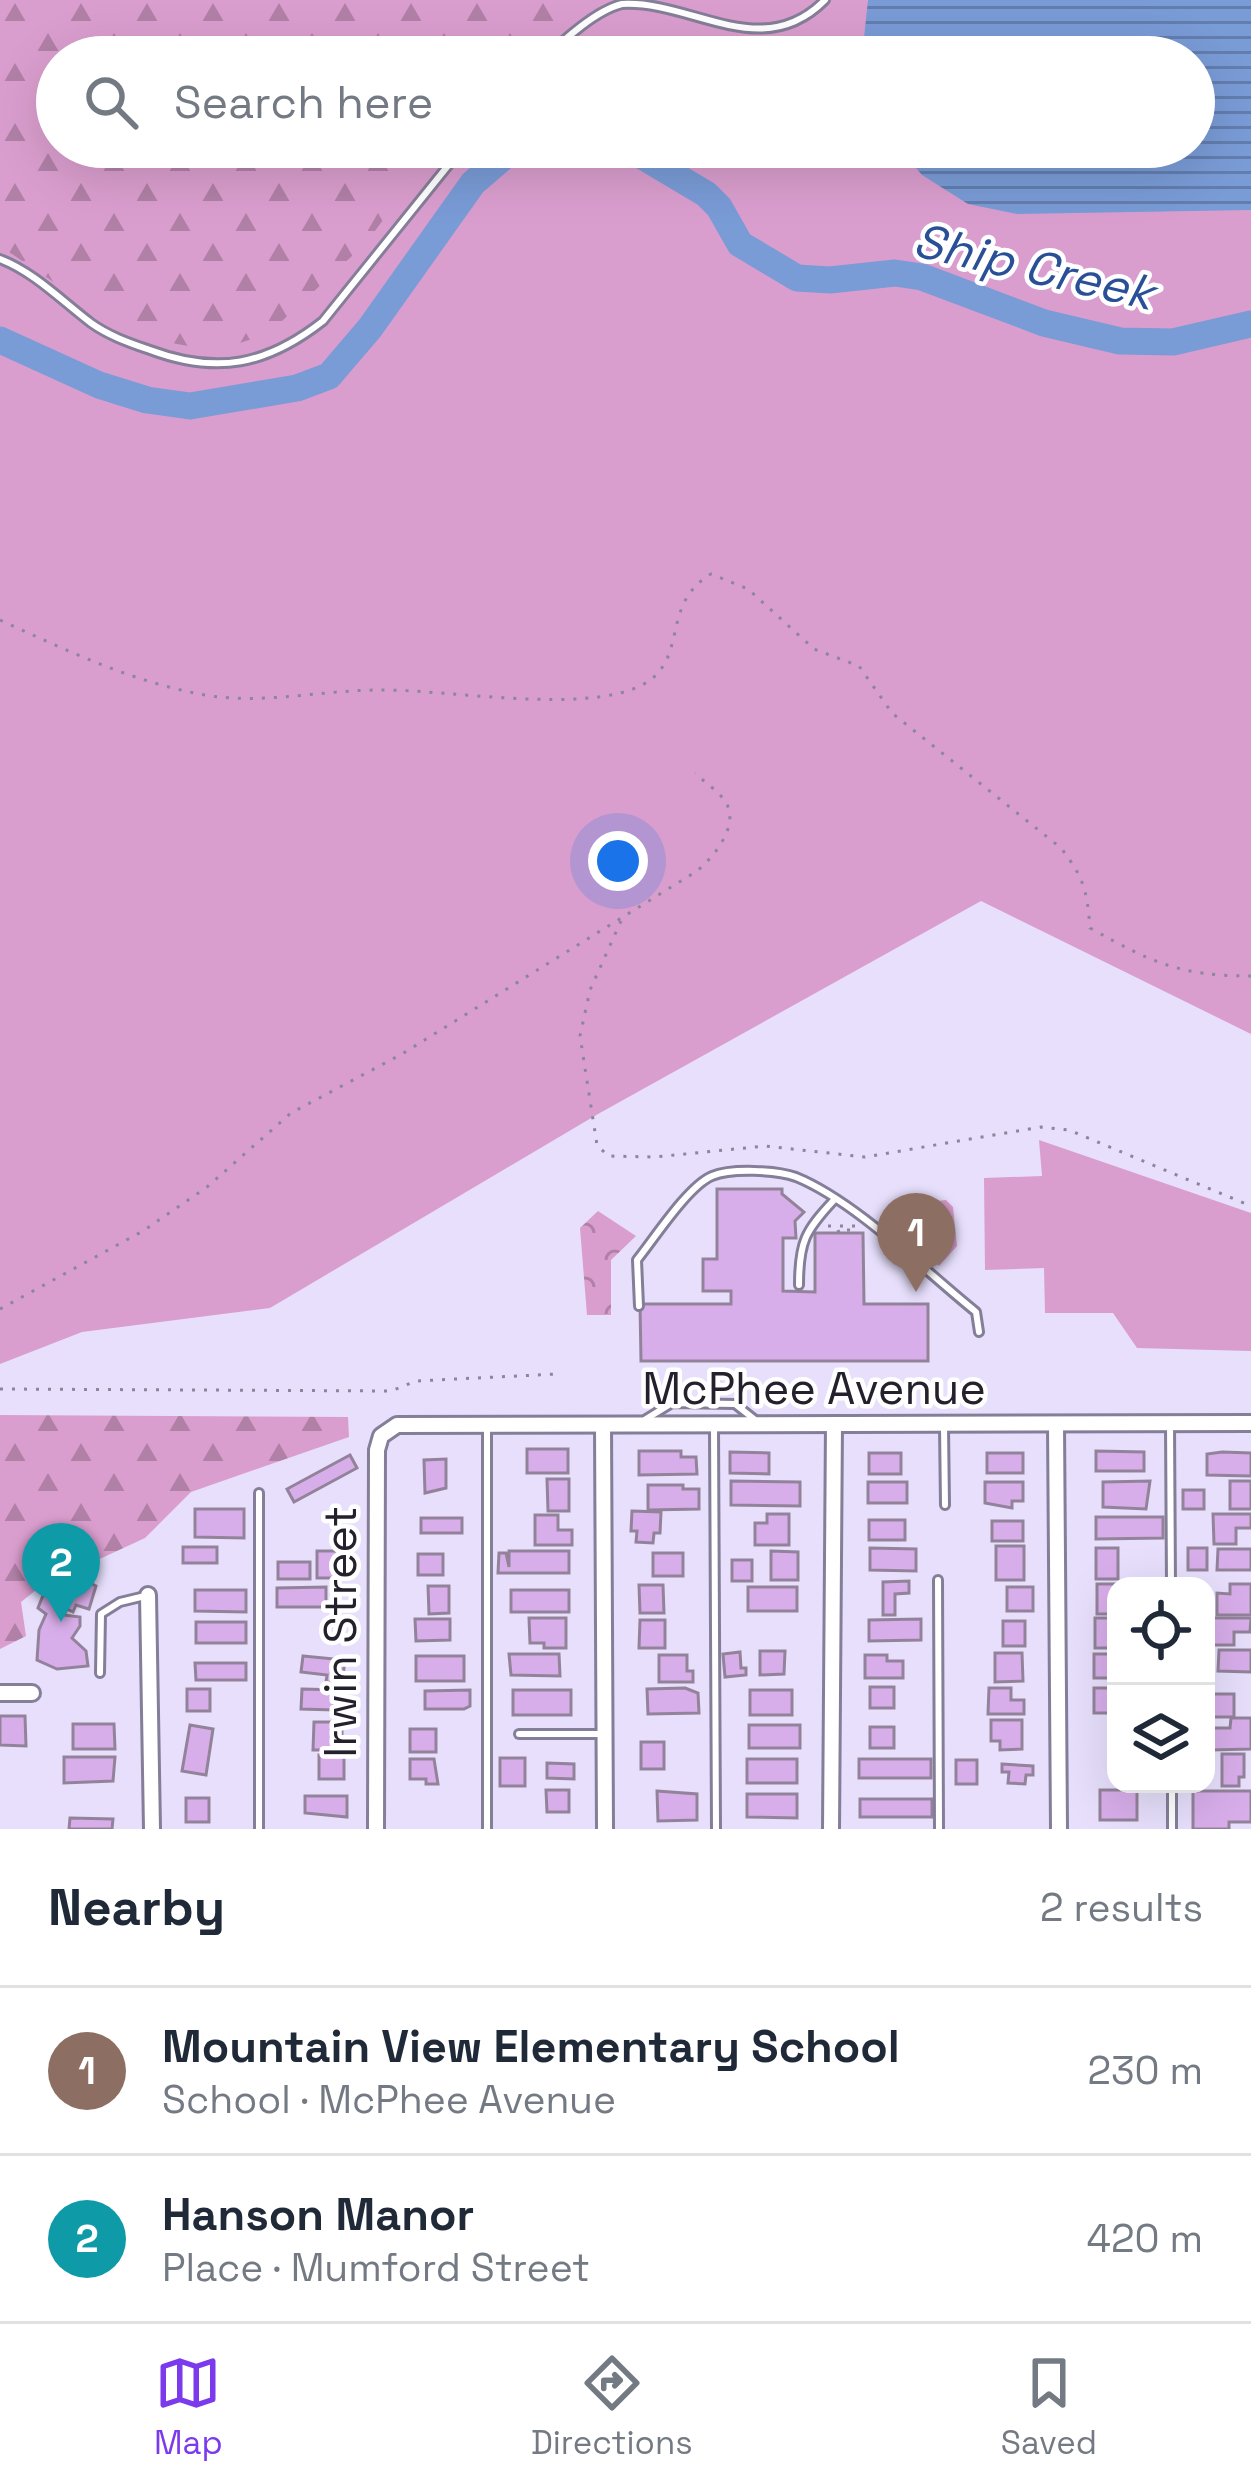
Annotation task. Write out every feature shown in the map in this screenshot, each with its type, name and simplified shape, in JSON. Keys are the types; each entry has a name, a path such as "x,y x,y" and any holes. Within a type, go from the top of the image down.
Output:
{"street":[{"name":"McPhee Avenue","path":"381,1436 397,1425 1251,1423"},
{"path":"831,1829 834,1424"},
{"path":"1056,1424 1059,1829"},
{"path":"603,1425 604,1829"},
{"name":"Irwin Street","path":"376,1829 377,1450 381,1436"},
{"path":"148,1595 152,1829"},
{"path":"0,1693 32,1694"}],"lane":[{"path":"576,36 621,4 659,2 763,29 816,9 825,0"},
{"path":"0,260 17,266 97,327 183,362 224,366 263,356 302,338 322,321 446,168"},
{"path":"639,1306 637,1260 694,1190 711,1176 793,1176 834,1200 976,1312 979,1332"},
{"path":"799,1286 799,1248 810,1226 834,1200"},
{"path":"639,1425 672,1403 735,1404 760,1424"},
{"path":"1170,1423 1171,1577"},
{"path":"714,1424 716,1829"},
{"path":"944,1424 945,1505"},
{"path":"487,1425 488,1829"},
{"path":"259,1493 259,1829"},
{"path":"938,1580 939,1829"},
{"path":"100,1673 101,1613 148,1595"},
{"path":"519,1734 604,1734"},
{"path":"1172,1793 1172,1829"}],"path":[{"path":"0,620 123,676 210,696 281,698 381,690 544,700 641,686 661,670 672,649 681,603 694,584 711,574 748,589 814,649 859,666 892,713 1061,848 1080,872 1089,897 1090,928 1167,968 1251,976"},
{"path":"0,1309 143,1231 207,1187 291,1113 402,1054 698,872 726,838 729,811 726,802 695,773"},
{"path":"621,919 590,990 580,1036 597,1145 608,1156 655,1157 765,1146 865,1157 1041,1127 1069,1130 1251,1206"},
{"path":"810,1226 855,1226 855,1230 838,1233"},
{"path":"0,1389 391,1391 416,1382 557,1374"}],"green space":[{"path":"0,0 614,0 585,8 555,36 36,36 36,168 421,168 366,243 268,334 215,351 134,336 0,246"},
{"path":"449,0 1251,0 1251,1034 981,901 598,1114 270,1308 82,1332 0,1364 0,153 36,149 36,168 1215,168 1215,36 344,36"},
{"path":"1039,1140 1251,1213 1251,1351 1137,1348 1113,1313 1045,1313 1044,1268 985,1270 984,1178 1042,1176"},
{"path":"946,1200 953,1207 957,1246 939,1266 891,1225 907,1204"},
{"path":"598,1211 636,1236 611,1260 611,1315 587,1315 580,1228"},
{"path":"0,1415 348,1417 349,1437 191,1492 145,1538 91,1563 65,1567 21,1602 26,1636 0,1649"}],"water":[{"path":"868,0 1251,0 1251,210 1017,214 968,204 916,168 1215,168 1215,36 864,36"}],"building":[{"path":"717,1189 782,1189 804,1212 795,1221 796,1238 783,1238 783,1291 815,1292 815,1233 863,1233 864,1304 928,1304 928,1361 641,1361 640,1304 731,1304 731,1291 703,1291 703,1259 717,1259"},
{"path":"527,1449 568,1449 568,1473 527,1473"},
{"path":"639,1451 681,1451 681,1457 696,1457 697,1474 639,1475"},
{"path":"1096,1451 1144,1452 1144,1471 1096,1471"},
{"path":"730,1452 769,1453 769,1474 730,1473"},
{"path":"869,1453 901,1453 901,1474 869,1474"},
{"path":"987,1453 1023,1453 1023,1473 987,1473"},
{"path":"1251,1453 1251,1476 1207,1475 1207,1454"},
{"path":"350,1455 357,1468 294,1502 287,1489"},
{"path":"446,1459 446,1488 425,1493 424,1460"},
{"path":"547,1479 569,1479 569,1511 548,1511"},
{"path":"731,1481 800,1482 800,1506 731,1505"},
{"path":"1150,1481 1146,1509 1103,1507 1103,1482"},
{"path":"1230,1481 1251,1481 1251,1509 1230,1509"},
{"path":"868,1482 907,1482 907,1503 868,1503"},
{"path":"985,1482 1023,1482 1023,1501 1012,1501 1012,1508 985,1503"},
{"path":"648,1485 699,1489 699,1509 648,1510"},
{"path":"1183,1490 1204,1490 1204,1509 1183,1509"},
{"path":"195,1509 244,1509 244,1538 195,1537"},
{"path":"632,1511 661,1512 660,1533 654,1533 653,1543 636,1542"},
{"path":"767,1514 789,1514 789,1545 755,1545 755,1523 767,1523"},
{"path":"1213,1514 1251,1514 1251,1528 1236,1528 1236,1544 1214,1544"},
{"path":"535,1515 558,1515 558,1530 572,1530 572,1545 535,1545"},
{"path":"1096,1517 1163,1517 1163,1538 1096,1539"},
{"path":"421,1518 462,1518 462,1533 421,1533"},
{"path":"869,1520 905,1520 905,1540 869,1540"},
{"path":"992,1521 1023,1521 1023,1541 992,1541"},
{"path":"996,1546 1024,1546 1024,1580 996,1580"},
{"path":"183,1547 217,1547 217,1563 183,1563"},
{"path":"870,1548 916,1549 916,1571 870,1570"},
{"path":"1096,1548 1118,1548 1118,1577 1096,1579"},
{"path":"1188,1548 1207,1548 1207,1570 1188,1570"},
{"path":"1218,1549 1251,1549 1251,1570 1217,1570"},
{"path":"317,1551 349,1551 349,1578 317,1578"},
{"path":"509,1551 569,1551 569,1573 498,1573 499,1553 506,1553 509,1567"},
{"path":"771,1551 798,1552 798,1580 771,1580"},
{"path":"653,1553 683,1553 683,1576 653,1576"},
{"path":"418,1554 443,1554 443,1575 418,1575"},
{"path":"732,1560 752,1560 752,1581 732,1581"},
{"path":"278,1562 310,1562 310,1579 278,1579"},
{"path":"76,1576 96,1586 89,1609 76,1605 64,1615 80,1617 72,1638 86,1651 88,1666 57,1669 37,1660 39,1630 46,1614 38,1608 46,1588 67,1596"},
{"path":"909,1581 909,1593 895,1594 895,1615 883,1615 883,1582"},
{"path":"1097,1584 1107,1584 1107,1614 1097,1614"},
{"path":"1230,1584 1251,1584 1251,1615 1217,1615 1217,1593 1230,1594"},
{"path":"639,1585 663,1585 664,1613 640,1613"},
{"path":"428,1586 449,1586 449,1613 429,1614"},
{"path":"326,1587 326,1607 277,1607 277,1588"},
{"path":"748,1587 797,1587 797,1611 748,1611"},
{"path":"1007,1587 1033,1587 1033,1611 1007,1611"},
{"path":"195,1590 246,1590 246,1612 195,1611"},
{"path":"511,1590 569,1590 569,1612 511,1612"},
{"path":"529,1618 566,1618 566,1648 530,1643"},
{"path":"1095,1618 1107,1618 1107,1648 1095,1648"},
{"path":"1215,1618 1251,1618 1250,1632 1234,1632 1234,1645 1215,1645"},
{"path":"415,1619 450,1619 450,1640 416,1641"},
{"path":"921,1619 921,1640 869,1641 869,1620"},
{"path":"640,1620 665,1620 665,1648 639,1648"},
{"path":"1003,1621 1025,1621 1025,1646 1003,1646"},
{"path":"196,1622 246,1622 246,1643 196,1643"},
{"path":"1219,1650 1251,1650 1251,1672 1218,1671"},
{"path":"760,1651 785,1651 784,1674 760,1675"},
{"path":"740,1652 746,1675 725,1677 723,1654"},
{"path":"995,1653 1022,1653 1023,1681 995,1682"},
{"path":"509,1654 559,1654 560,1676 511,1675"},
{"path":"1094,1654 1107,1654 1107,1678 1094,1678"},
{"path":"659,1655 687,1655 693,1682 659,1682"},
{"path":"865,1655 903,1661 903,1678 865,1678"},
{"path":"303,1656 345,1660 342,1684 326,1682 327,1675 301,1672"},
{"path":"416,1656 464,1656 464,1681 416,1681"},
{"path":"195,1663 246,1663 246,1680 196,1680"},
{"path":"870,1687 894,1687 894,1708 870,1708"},
{"path":"685,1688 698,1693 699,1713 648,1714 647,1689"},
{"path":"989,1688 1011,1688 1011,1700 1024,1700 1024,1714 988,1714"},
{"path":"1094,1688 1107,1688 1107,1713 1094,1713"},
{"path":"187,1689 210,1689 210,1711 187,1711"},
{"path":"302,1689 340,1690 340,1704 334,1704 334,1710 301,1709"},
{"path":"470,1690 470,1706 464,1709 425,1709 425,1691"},
{"path":"513,1690 571,1690 571,1715 513,1715"},
{"path":"750,1690 792,1690 792,1715 750,1715"},
{"path":"1215,1694 1234,1694 1234,1717 1215,1717"},
{"path":"0,1716 25,1716 26,1746 0,1745"},
{"path":"1231,1718 1251,1718 1251,1749 1215,1750 1215,1728 1230,1728"},
{"path":"991,1720 1022,1720 1022,1749 1000,1750 1000,1741 991,1741"},
{"path":"314,1722 342,1722 342,1750 313,1750"},
{"path":"73,1724 114,1724 115,1749 73,1749"},
{"path":"190,1725 213,1729 206,1775 182,1771"},
{"path":"749,1725 800,1725 800,1748 749,1748"},
{"path":"870,1727 894,1727 894,1748 870,1748"},
{"path":"410,1729 436,1729 436,1752 410,1752"},
{"path":"641,1742 664,1742 664,1769 641,1769"},
{"path":"1222,1754 1244,1754 1239,1786 1222,1786"},
{"path":"319,1755 344,1755 344,1779 319,1779"},
{"path":"64,1757 115,1757 113,1781 64,1783"},
{"path":"500,1758 525,1758 525,1786 500,1786"},
{"path":"410,1759 434,1759 438,1784 410,1779"},
{"path":"747,1759 797,1759 797,1783 747,1783"},
{"path":"859,1759 931,1759 931,1778 859,1778"},
{"path":"956,1760 977,1760 977,1784 956,1784"},
{"path":"547,1763 574,1764 574,1779 547,1778"},
{"path":"1002,1764 1033,1766 1033,1775 1026,1775 1025,1784 1008,1783 1009,1772 1002,1772"},
{"path":"546,1790 569,1790 569,1812 547,1812"},
{"path":"1100,1790 1137,1793 1137,1820 1100,1820"},
{"path":"657,1791 697,1794 697,1820 658,1821"},
{"path":"1251,1791 1251,1822 1229,1822 1229,1829 1193,1829 1193,1793"},
{"path":"747,1794 797,1794 797,1818 747,1817"},
{"path":"305,1796 347,1796 347,1817 305,1813"},
{"path":"186,1798 209,1798 209,1822 186,1822"},
{"path":"860,1799 932,1799 932,1817 860,1817"},
{"path":"70,1818 113,1819 112,1829 69,1829"}],"waterway":[{"name":"Ship Creek","path":"0,340 99,385 147,400 190,406 297,388 329,376 370,328 473,183 490,168"},
{"name":"Ship Creek","path":"662,168 706,194 740,244 797,278 830,280 895,273 922,277 1044,323 1120,341 1173,342 1251,324"}],"place":[{"name":"Mountain View Elementary School","path":"916,1292"},
{"name":"Hanson Manor","path":"61,1622"}]}
